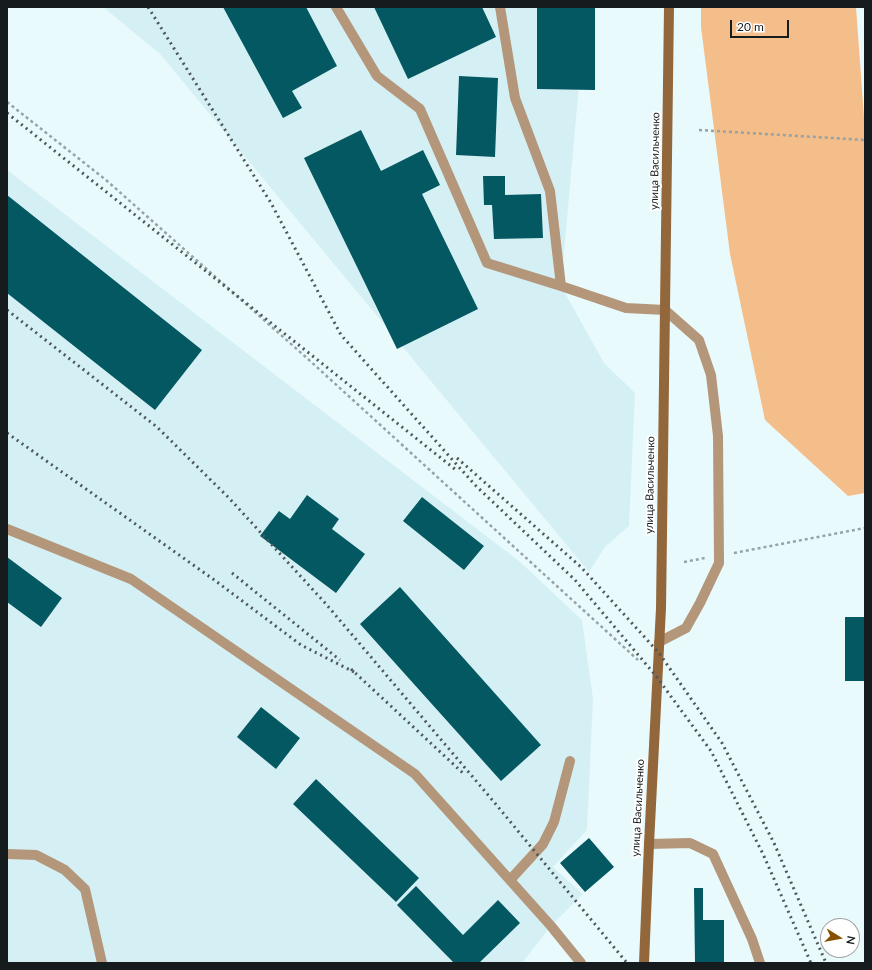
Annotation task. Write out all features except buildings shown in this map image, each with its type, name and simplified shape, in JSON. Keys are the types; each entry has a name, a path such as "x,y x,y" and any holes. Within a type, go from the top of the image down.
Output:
{"main road":[{"name":"улица Васильченко","path":"644,963 656,676 659,642 669,7"}],"lane":[{"path":"336,7 376,76 420,109 487,263 626,308 665,310 699,340 711,375 718,436 719,562 700,603 686,628 659,642"},
{"path":"500,7 515,98 550,191 561,286"},
{"path":"7,529 131,579 415,774 551,926 581,963"},
{"path":"510,880 543,844 554,822 570,761"},
{"path":"649,844 690,843 713,854 752,939 760,963"},
{"path":"7,854 36,855 65,870 85,889 102,963"}],"path":[{"path":"7,102 112,185 308,359 638,660"},
{"path":"699,130 865,140"},
{"path":"684,562 865,528"}],"shaded area":[{"path":"103,7 586,7 561,286 604,363 635,393 629,526 605,547 589,572 160,54"},
{"path":"701,7 856,7 865,131 865,493 848,496 765,420 730,254 701,27"},
{"path":"7,170 519,561 582,620 593,699 587,830 553,867 583,894 551,926 522,963 7,963"}],"railway":[{"path":"148,7 271,203 341,335 475,485 575,580 656,676 711,751 763,854 811,963"},
{"path":"7,113 456,470"},
{"path":"7,310 157,427 229,498 326,604 494,802 627,963"},
{"path":"7,433 213,579 301,645 354,672"},
{"path":"457,458 581,567 659,653 722,743 774,843 826,963"},
{"path":"232,573 340,660"},
{"path":"351,669 465,775"}]}
